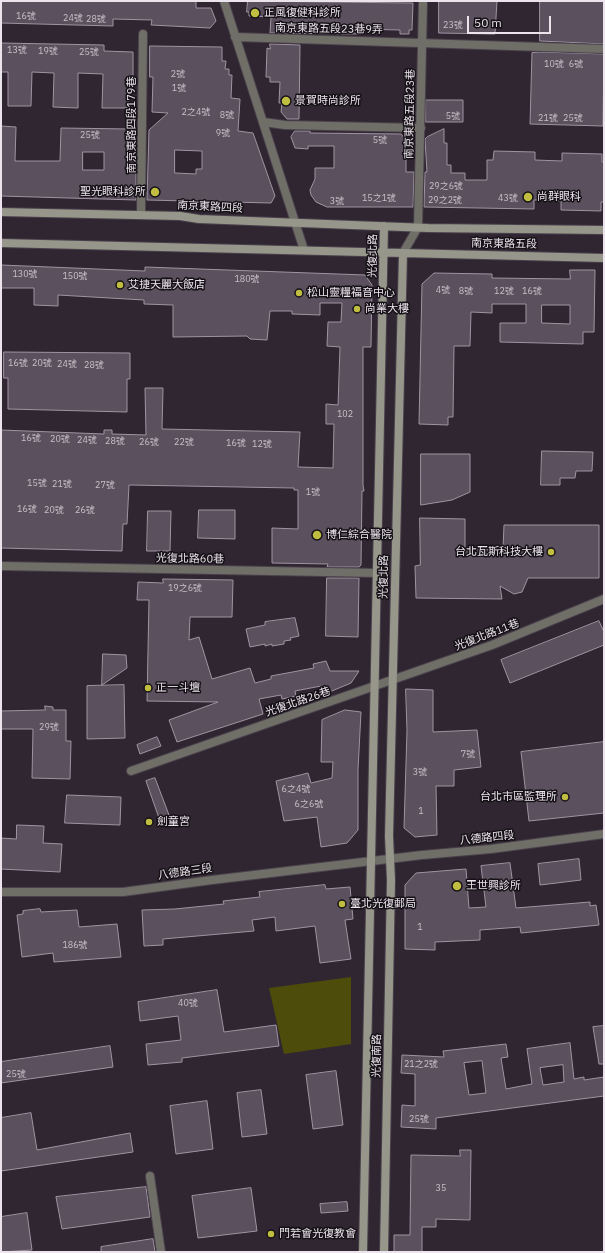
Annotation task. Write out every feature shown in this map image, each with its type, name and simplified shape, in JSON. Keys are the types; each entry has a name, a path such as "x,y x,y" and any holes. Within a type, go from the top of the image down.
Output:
{"main road":[{"name":"南京東路四段","path":"1,212 141,215 418,227"},
{"name":"光復北路","path":"372,861 384,226"},
{"name":"南京東路五段","path":"418,227 604,230"},
{"path":"1,243 403,253"},
{"name":"南京東路五段","path":"403,253 604,258"},
{"name":"光復北路","path":"391,860 389,836 403,253"},
{"name":"光復南路","path":"384,1252 391,860"},
{"name":"光復南路","path":"363,1252 372,861"}],"street":[{"path":"224,1 304,250"},
{"name":"南京東路五段23巷","path":"418,227 423,1"},
{"name":"南京東路四段179巷","path":"141,215 143,34"},
{"name":"南京東路五段23巷9弄","path":"236,37 604,49"},
{"path":"263,122 285,125 421,128"},
{"name":"光復北路","path":"403,253 418,227"},
{"name":"光復北路60巷","path":"1,566 378,573"},
{"name":"光復北路11巷","path":"376,686 492,645 604,599"},
{"name":"光復北路26巷","path":"131,771 227,739 376,686"},
{"name":"八德路四段","path":"372,861 391,860 604,834"},
{"name":"八德路三段","path":"1,892 123,892 372,861"},
{"path":"150,1176 161,1252"}],"shaded area":[{"path":"351,977 351,1044 284,1054 269,988"}],"building":[{"path":"1,1 196,1 196,8 211,8 216,21 210,28 151,25 152,20 113,19 113,26 1,23"},
{"path":"248,1 413,3 412,30 409,30 409,34 400,34 400,30 361,29 361,34 270,33 271,17 249,16 249,12 247,12"},
{"path":"439,1 497,1 495,34 439,33"},
{"path":"540,1 604,1 604,44 540,41"},
{"path":"1,43 104,45 104,51 133,52 133,77 129,77 128,108 102,108 103,74 78,73 78,108 53,107 54,73 32,72 31,106 8,106 8,72 1,72"},
{"path":"270,44 300,45 299,119 287,119 281,112 282,103 279,103 280,82 270,82 270,77 266,77 267,48 270,49"},
{"path":"150,46 222,47 222,61 226,61 225,69 229,69 229,75 232,75 231,98 240,99 238,131 253,133 275,196 271,203 147,200 149,130 168,113 152,112 153,77 150,77","holes":["175,150 202,151 202,169 196,169 196,174 175,173"]},
{"path":"532,53 604,54 603,126 530,124"},
{"path":"426,100 463,100 463,122 426,122"},
{"path":"1,126 16,127 15,161 60,161 61,128 130,129 129,161 136,161 136,200 1,196","holes":["83,152 104,152 104,170 83,170"]},
{"path":"444,129 444,143 447,143 447,165 451,165 451,173 465,173 465,180 487,180 487,160 493,160 494,151 535,152 535,160 562,161 562,153 602,154 602,162 604,162 604,202 601,202 601,211 561,210 561,201 546,200 534,200 534,209 424,207 425,172 427,172 425,139"},
{"path":"295,131 310,131 310,133 401,134 406,140 406,172 414,172 413,207 327,207 316,202 311,195 310,190 315,179 315,168 334,168 334,146 308,146 308,149 295,148 291,137"},
{"path":"1,265 145,271 145,267 365,275 372,285 371,347 363,347 364,491 362,491 361,565 359,567 327,567 328,564 272,563 272,528 298,529 298,490 294,490 294,488 129,485 127,524 123,524 122,551 1,548 1,430 104,434 104,430 112,430 112,434 146,435 145,388 163,388 162,429 300,432 298,467 333,468 334,424 326,424 326,404 338,405 340,347 327,346 328,322 341,322 342,303 320,303 320,315 292,314 292,311 270,311 267,340 250,339 247,336 173,337 173,305 144,304 144,300 58,295 58,306 34,305 34,288 1,288"},
{"path":"570,270 595,270 594,332 583,332 583,344 500,342 500,323 526,323 526,304 492,304 492,313 471,312 470,346 454,346 453,417 448,417 448,425 419,424 422,284 434,273 492,274 492,278 570,279","holes":["542,305 570,305 570,324 542,323"]},
{"path":"4,352 130,353 130,379 127,379 127,412 8,409 8,378 4,378"},
{"path":"542,451 593,452 592,471 576,471 575,478 560,478 560,485 541,485"},
{"path":"421,454 470,454 470,492 452,500 421,505"},
{"path":"199,510 235,510 235,539 198,538"},
{"path":"148,511 171,511 170,551 147,551"},
{"path":"420,518 465,519 465,550 503,549 504,525 599,525 599,578 528,578 522,592 514,594 500,586 502,599 416,598 415,566 420,565"},
{"path":"327,578 359,578 358,637 326,636"},
{"path":"163,579 233,580 232,617 190,617 189,640 199,637 212,679 250,668 255,683 271,679 271,676 314,668 313,664 326,661 330,671 359,671 351,683 327,693 322,690 321,686 295,691 296,696 282,699 281,695 259,699 263,714 177,742 169,720 218,702 147,701 149,600 137,600 138,582 163,583"},
{"path":"295,618 299,636 290,638 291,640 284,641 284,644 272,646 272,644 265,646 265,644 250,647 246,629 265,625 265,622"},
{"path":"599,621 604,632 604,645 510,683 501,660"},
{"path":"103,654 126,655 127,668 102,685"},
{"path":"124,685 125,738 87,739 87,686"},
{"path":"406,689 433,690 433,732 477,730 481,767 454,770 454,786 436,786 437,835 415,837 404,828 407,731"},
{"path":"45,706 53,707 53,710 66,710 66,741 71,741 70,779 32,778 33,729 1,729 1,711 45,710"},
{"path":"345,710 361,712 358,770 358,830 347,843 321,847 317,817 284,821 276,781 308,773 311,783 332,778 333,762 321,762 322,720"},
{"path":"157,737 161,746 140,754 137,745"},
{"path":"604,742 604,813 529,821 521,752"},
{"path":"155,778 169,815 159,818 146,781"},
{"path":"67,795 121,797 120,825 65,823"},
{"path":"17,825 44,826 43,843 62,844 60,872 1,869 1,838 16,839"},
{"path":"579,859 581,880 540,885 538,864"},
{"path":"510,863 516,908 590,902 590,906 596,905 599,925 521,933 520,927 480,930 480,940 435,942 435,950 405,949 405,885 416,873 466,869 469,908 486,907 481,866"},
{"path":"325,885 326,889 350,887 353,919 345,920 351,959 320,963 315,926 276,931 275,917 252,920 254,931 163,939 163,945 144,946 142,910 175,909 224,904 223,901 260,897 259,892"},
{"path":"40,909 41,912 77,910 79,927 117,924 121,957 54,962 53,953 22,957 17,915 23,914 23,911"},
{"path":"217,990 224,1032 276,1025 279,1046 182,1058 182,1062 148,1065 146,1044 181,1040 178,1016 140,1021 138,1002"},
{"path":"604,1026 604,1064 599,1064 593,1027"},
{"path":"570,1043 574,1079 584,1077 584,1080 604,1077 604,1096 436,1118 436,1129 401,1127 402,1105 415,1106 415,1074 401,1073 402,1055 444,1057 443,1051 506,1044 508,1057 501,1058 506,1089 532,1084 527,1049","holes":["482,1061 486,1093 469,1095 464,1063","563,1065 564,1082 543,1085 540,1068"]},
{"path":"110,1046 113,1067 1,1083 1,1062"},
{"path":"336,1071 343,1125 313,1129 306,1075"},
{"path":"261,1090 267,1134 242,1137 237,1093"},
{"path":"207,1101 213,1149 176,1154 170,1106"},
{"path":"31,1113 37,1150 130,1133 133,1152 1,1171 1,1118"},
{"path":"460,1150 471,1150 470,1220 436,1219 436,1227 422,1227 422,1252 394,1252 394,1235 410,1235 411,1155 460,1156"},
{"path":"146,1187 150,1217 62,1229 56,1197"},
{"path":"251,1188 257,1231 198,1238 192,1196"},
{"path":"347,1202 348,1211 321,1213 320,1204"},
{"path":"27,1213 32,1250 1,1252 1,1217"},
{"path":"153,1239 155,1252 101,1252 101,1247"}],"place":[{"name":"正風復健科診所","path":"255,13"},
{"name":"景賀時尚診所","path":"286,101"},
{"name":"聖光眼科診所","path":"155,192"},
{"name":"尚群眼科","path":"528,197"},
{"name":"艾捷天麗大飯店","path":"120,285"},
{"name":"松山靈糧福音中心","path":"299,293"},
{"name":"尚業大樓","path":"357,309"},
{"name":"博仁綜合醫院","path":"317,535"},
{"name":"台北瓦斯科技大樓","path":"551,552"},
{"name":"正一斗壇","path":"148,688"},
{"name":"台北市區監理所","path":"565,797"},
{"name":"劍童宮","path":"149,822"},
{"name":"王世興診所","path":"457,886"},
{"name":"臺北光復郵局","path":"342,904"},
{"name":"門若會光復教會","path":"271,1234"}]}
